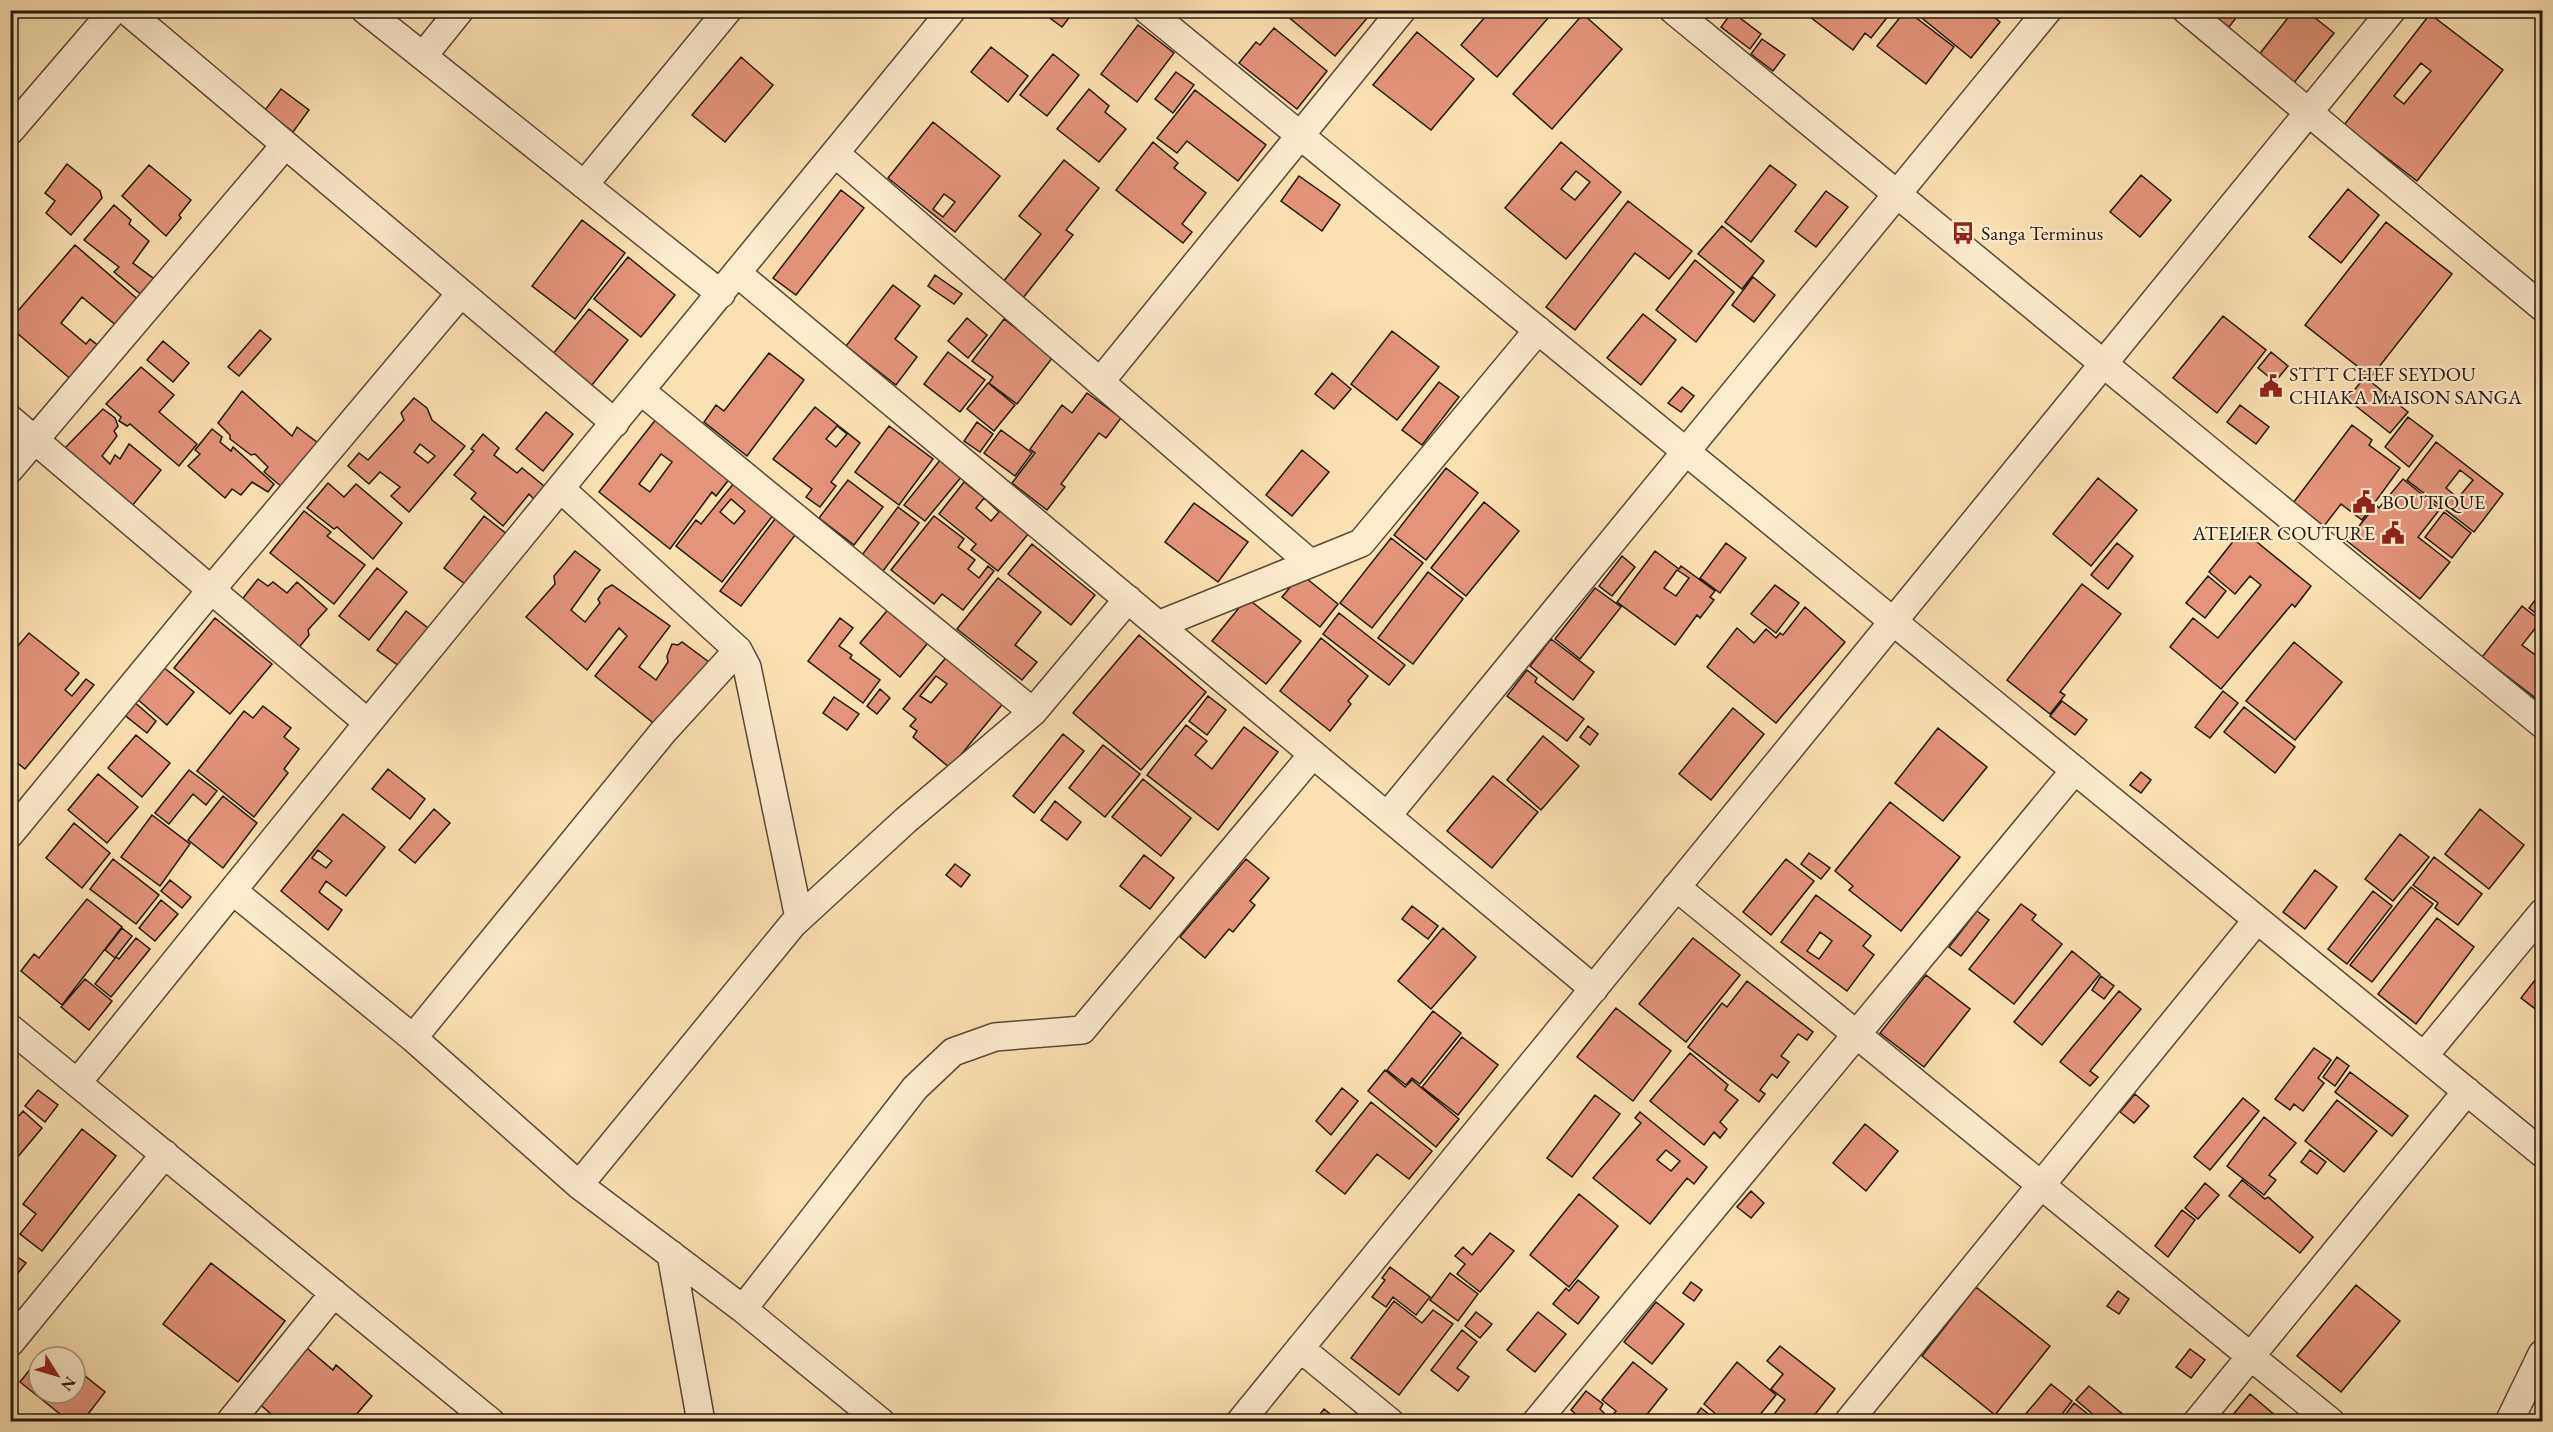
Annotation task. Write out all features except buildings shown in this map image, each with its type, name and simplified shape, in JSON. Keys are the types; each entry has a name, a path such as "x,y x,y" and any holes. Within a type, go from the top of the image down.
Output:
{"street":[{"path":"10,131 114,10"},
{"path":"126,10 615,423"},
{"path":"365,10 584,185 729,283 1128,599 1594,989"},
{"path":"423,56 460,10"},
{"path":"584,185 728,10"},
{"path":"77,1083 368,723 952,10"},
{"path":"1147,10 2542,1152"},
{"path":"1100,382 1402,10"},
{"path":"1673,10 2542,724"},
{"path":"1387,816 2048,10"},
{"path":"2186,10 2542,307"},
{"path":"1240,1422 2392,10"},
{"path":"10,469 285,145"},
{"path":"836,154 1310,563"},
{"path":"10,834 211,590 461,293"},
{"path":"1158,625 1361,543 1538,330"},
{"path":"641,392 1033,712"},
{"path":"10,419 368,723"},
{"path":"561,489 738,650 747,667 799,918"},
{"path":"579,1185 799,918 906,820 1033,712 1128,599"},
{"path":"412,1038 663,732 738,650"},
{"path":"743,1309 915,1088 953,1052 995,1037 1082,1030 1313,754"},
{"path":"1536,1422 2075,770"},
{"path":"1676,887 2331,1422"},
{"path":"233,891 412,1038 579,1185 743,1309 881,1422"},
{"path":"2424,1056 2542,913"},
{"path":"1848,1422 2257,920"},
{"path":"10,1028 334,1293 484,1420"},
{"path":"2197,1422 2467,1091"},
{"path":"10,1343 165,1154"},
{"path":"671,1254 701,1422"},
{"path":"230,1422 334,1293"},
{"path":"1300,1348 1390,1422"},
{"path":"2509,1422 2542,1354"}],"place":[{"name":"Sanga Terminus","path":"1963,233"},
{"name":"STTT CHEF SEYDOU CHIAKA MAISON SANGA","path":"2271,386"},
{"name":"BOUTIQUE","path":"2364,502"},
{"name":"ATELIER COUTURE","path":"2393,533"}]}
